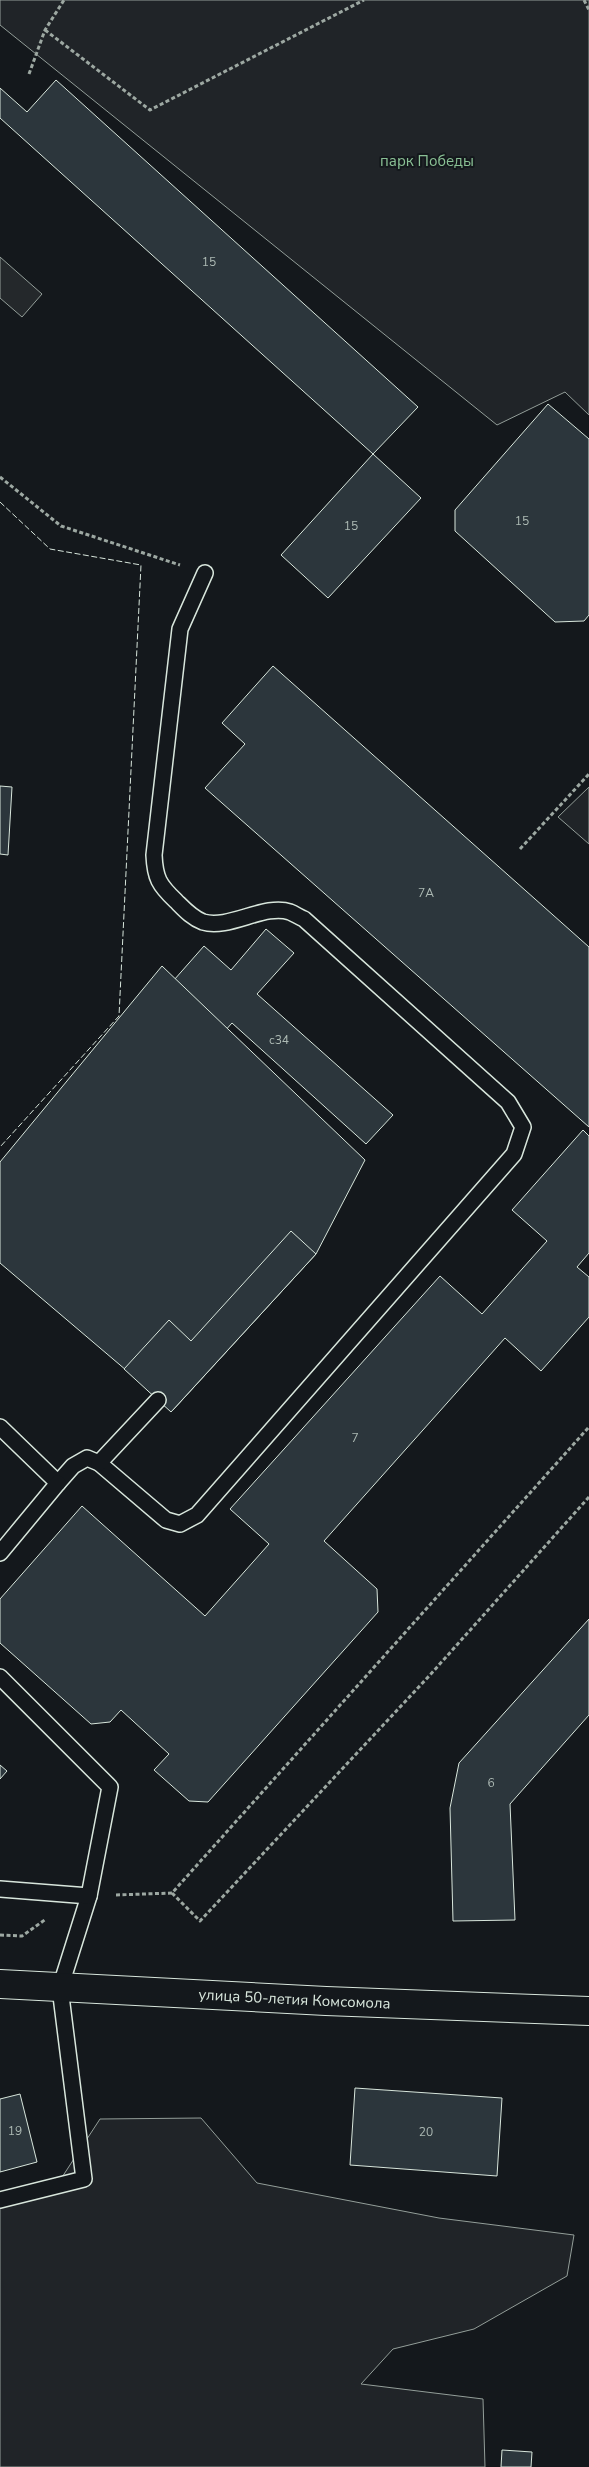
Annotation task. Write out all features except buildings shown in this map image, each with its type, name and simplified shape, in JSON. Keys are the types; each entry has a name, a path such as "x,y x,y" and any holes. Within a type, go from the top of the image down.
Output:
{"street":[{"name":"улица 50-летия Комсомола","path":"0,1984 589,2011"}],"lane":[{"path":"0,1553 73,1466 87,1458 99,1463 166,1520 180,1524 197,1514 514,1154 523,1127 508,1102 304,919 288,911 273,912 224,922 204,922 188,913 165,890 155,876 154,855 180,629 205,574"},
{"path":"99,1463 158,1400"},
{"path":"0,1427 58,1483"},
{"path":"0,1677 110,1787 89,1896 60,1988 84,2179 0,2200"},
{"path":"0,1889 89,1896"}],"path":[{"path":"29,74 45,30 64,0"},
{"path":"45,30 150,110 364,0"},
{"path":"584,0 589,10"},
{"path":"0,477 61,526 205,574"},
{"path":"520,850 589,774"},
{"path":"89,1896 172,1893 589,1427"},
{"path":"172,1893 200,1921 430,1675 589,1497"}],"green space":[{"name":"парк Победы","path":"0,0 589,0 589,415 565,392 497,425 0,25"},
{"path":"589,787 589,844 558,817"},
{"path":"201,2118 257,2183 439,2218 574,2235 567,2276 474,2329 393,2349 361,2384 483,2399 485,2467 0,2467 0,2201 53,2191 100,2119"}],"shaded area":[{"path":"0,257 42,294 22,317 0,298"}],"fence":[{"path":"0,502 50,549 141,565 119,1016 0,1147"}]}
